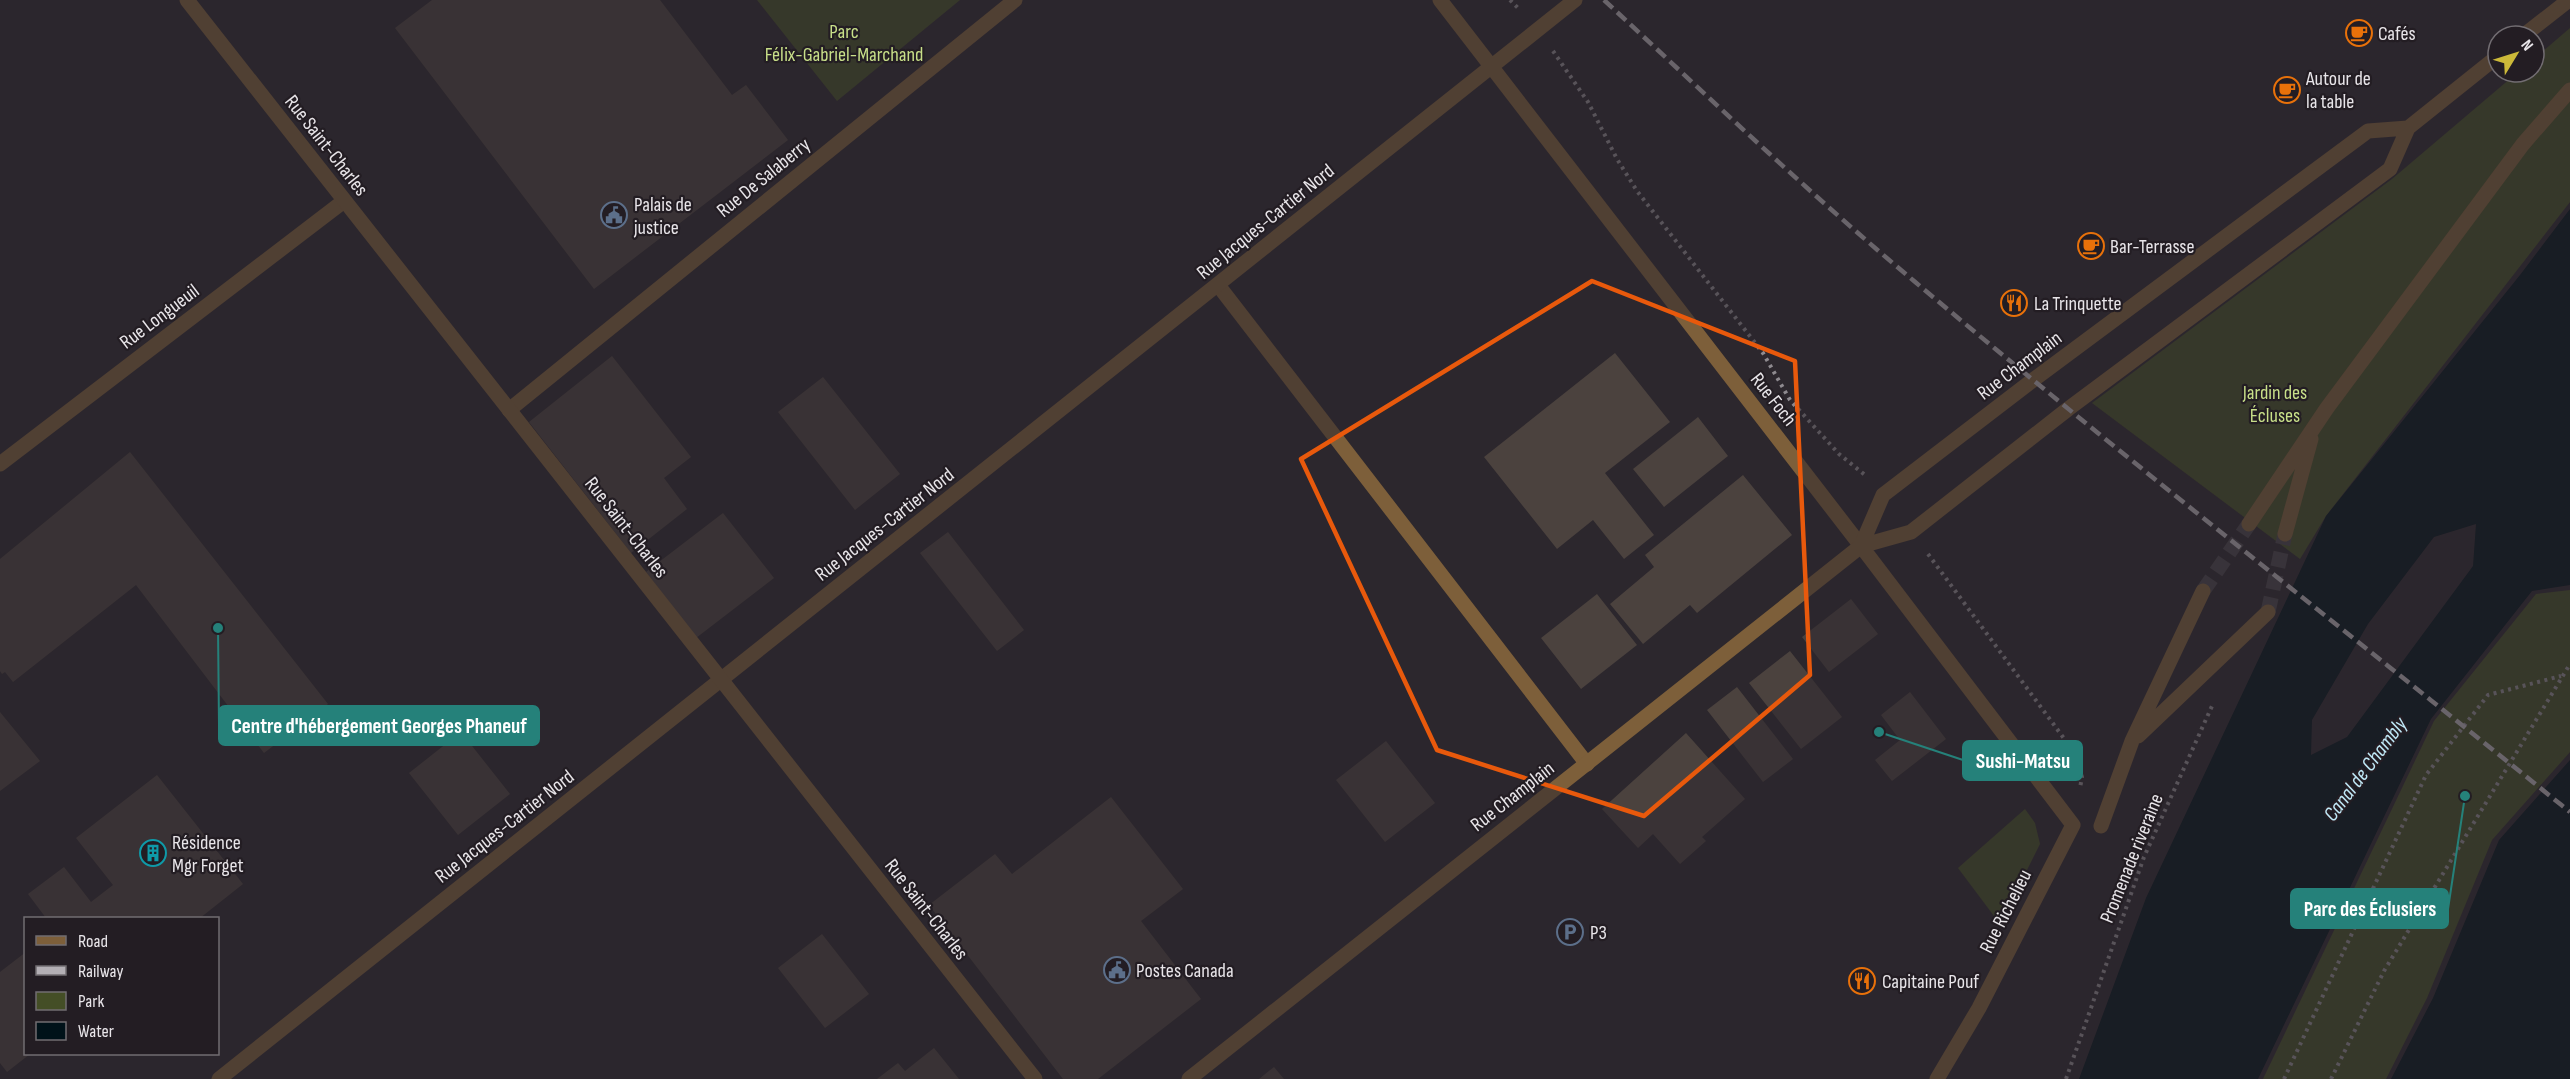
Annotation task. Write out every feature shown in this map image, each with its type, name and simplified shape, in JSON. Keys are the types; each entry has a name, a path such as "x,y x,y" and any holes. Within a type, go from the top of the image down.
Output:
{"street":[{"name":"Rue Saint-Charles","path":"186,0 1035,1079"},
{"name":"Rue De Salaberry","path":"508,410 1015,0"},
{"name":"Rue Foch","path":"1440,0 2073,825"},
{"name":"Rue Jacques-Cartier Nord","path":"219,1079 1575,0"},
{"path":"2538,24 2568,0"},
{"name":"Rue Champlain","path":"1189,1079 1861,546 1911,531 2068,409 2390,169 2408,128 2486,66"},
{"path":"2249,524 2315,425 2523,144 2570,90"},
{"name":"Rue Champlain","path":"1861,546 1883,495 2033,380 2368,131 2408,128"},
{"name":"Rue Longueuil","path":"0,464 344,201"},
{"path":"1218,285 1587,764"},
{"path":"2285,534 2315,425"},
{"path":"2101,826 2132,741 2203,591"},
{"path":"2132,741 2268,612"},
{"name":"Rue Richelieu","path":"1937,1079 1979,1008 2073,825"}],"path":[{"path":"1510,0 1539,30 1588,102 1617,159 1637,191 1763,353 1791,400 1839,454 1864,474 1883,495"},
{"path":"1911,531 2074,752 2082,777 2073,825"},
{"path":"2331,1079 2384,971 2570,664"},
{"path":"2284,1079 2426,775 2488,695 2561,676"},
{"name":"Promenade riveraine","path":"2066,1079 2144,857 2216,696"}],"highlighted area":[{"path":"1592,281 1795,361 1810,675 1644,816 1437,750 1301,459"}],"green space":[{"name":"Parc Félix-Gabriel-Marchand","path":"757,0 960,0 837,101"},
{"name":"Jardin des Écluses","path":"2570,28 2570,202 2326,516 2300,559 2092,403 2392,179 2504,84 2546,84 2546,49"},
{"path":"2570,590 2570,752 2492,840 2427,998 2386,1079 2263,1079 2434,721 2536,594"},
{"path":"2025,809 2035,823 2040,844 2000,924 1958,868"}],"water":[{"name":"Canal de Chambly","path":"2570,209 2570,585 2532,591 2431,719 2258,1079 2079,1079 2146,898 2326,516 2520,275","holes":["2476,524 2473,566 2347,737 2311,755 2312,720 2368,624 2434,537"]},
{"path":"2570,760 2570,1079 2391,1079 2433,998 2499,840"}],"building":[{"name":"Palais de justice","path":"432,0 660,0 732,95 746,85 788,140 594,289 395,28"},
{"path":"1615,353 1670,422 1605,473 1654,535 1624,559 1593,520 1557,549 1484,457"},
{"path":"612,356 691,457 664,478 687,509 631,553 529,422"},
{"path":"823,377 900,474 855,510 778,412"},
{"path":"1698,417 1728,456 1664,507 1633,469"},
{"path":"130,452 328,704 264,753 136,585 13,682 5,672 2,674 0,671 0,559"},
{"path":"1743,475 1792,535 1697,613 1690,605 1643,644 1610,604 1654,567 1645,555"},
{"path":"723,513 774,578 696,638 646,572"},
{"path":"948,532 1024,630 997,651 920,553"},
{"path":"1597,594 1637,645 1581,689 1541,638"},
{"path":"1851,599 1878,634 1829,672 1802,637"},
{"path":"1790,651 1842,717 1801,749 1749,683"},
{"path":"1737,687 1793,759 1763,782 1707,710"},
{"path":"1910,692 1946,739 1892,781 1875,760 1900,740 1881,715"},
{"path":"0,712 40,761 0,791"},
{"path":"461,732 510,794 458,835 409,773"},
{"path":"1686,733 1745,799 1702,837 1706,841 1680,864 1653,834 1638,848 1602,809"},
{"path":"1386,741 1435,803 1385,842 1336,780"},
{"name":"Résidence Mgr Forget","path":"157,775 243,884 201,917 45,917 28,894 64,867 91,902 113,885 76,838"},
{"path":"1111,797 1183,889 1141,921 1201,999 1098,1079 1063,1079 929,905 995,854 1012,874"},
{"path":"822,934 869,994 825,1028 778,968"},
{"path":"24,954 24,1055 29,1055 7,1072 0,1063 0,972"},
{"path":"934,1048 959,1079 877,1079 898,1063 905,1071"},
{"path":"1274,1067 1284,1079 1259,1079"}],"tunnel":[{"path":"2203,591 2249,524"},
{"path":"2268,612 2285,534"}],"railway":[{"path":"1604,0 1784,167 1978,335 2570,812"}],"place":[{"name":"Cafés","path":"2359,33"},
{"name":"Autour de la table","path":"2287,90"},
{"name":"Palais de justice","path":"614,215"},
{"name":"Bar-Terrasse","path":"2091,246"},
{"name":"La Trinquette","path":"2014,303"},
{"name":"Centre d'hébergement Georges Phaneuf","path":"218,628"},
{"name":"Sushi-Matsu","path":"1879,732"},
{"name":"Parc des Éclusiers","path":"2465,796"},
{"name":"Résidence Mgr Forget","path":"153,853"},
{"name":"P3","path":"1570,932"},
{"name":"Postes Canada","path":"1117,970"},
{"name":"Capitaine Pouf","path":"1862,981"}]}
